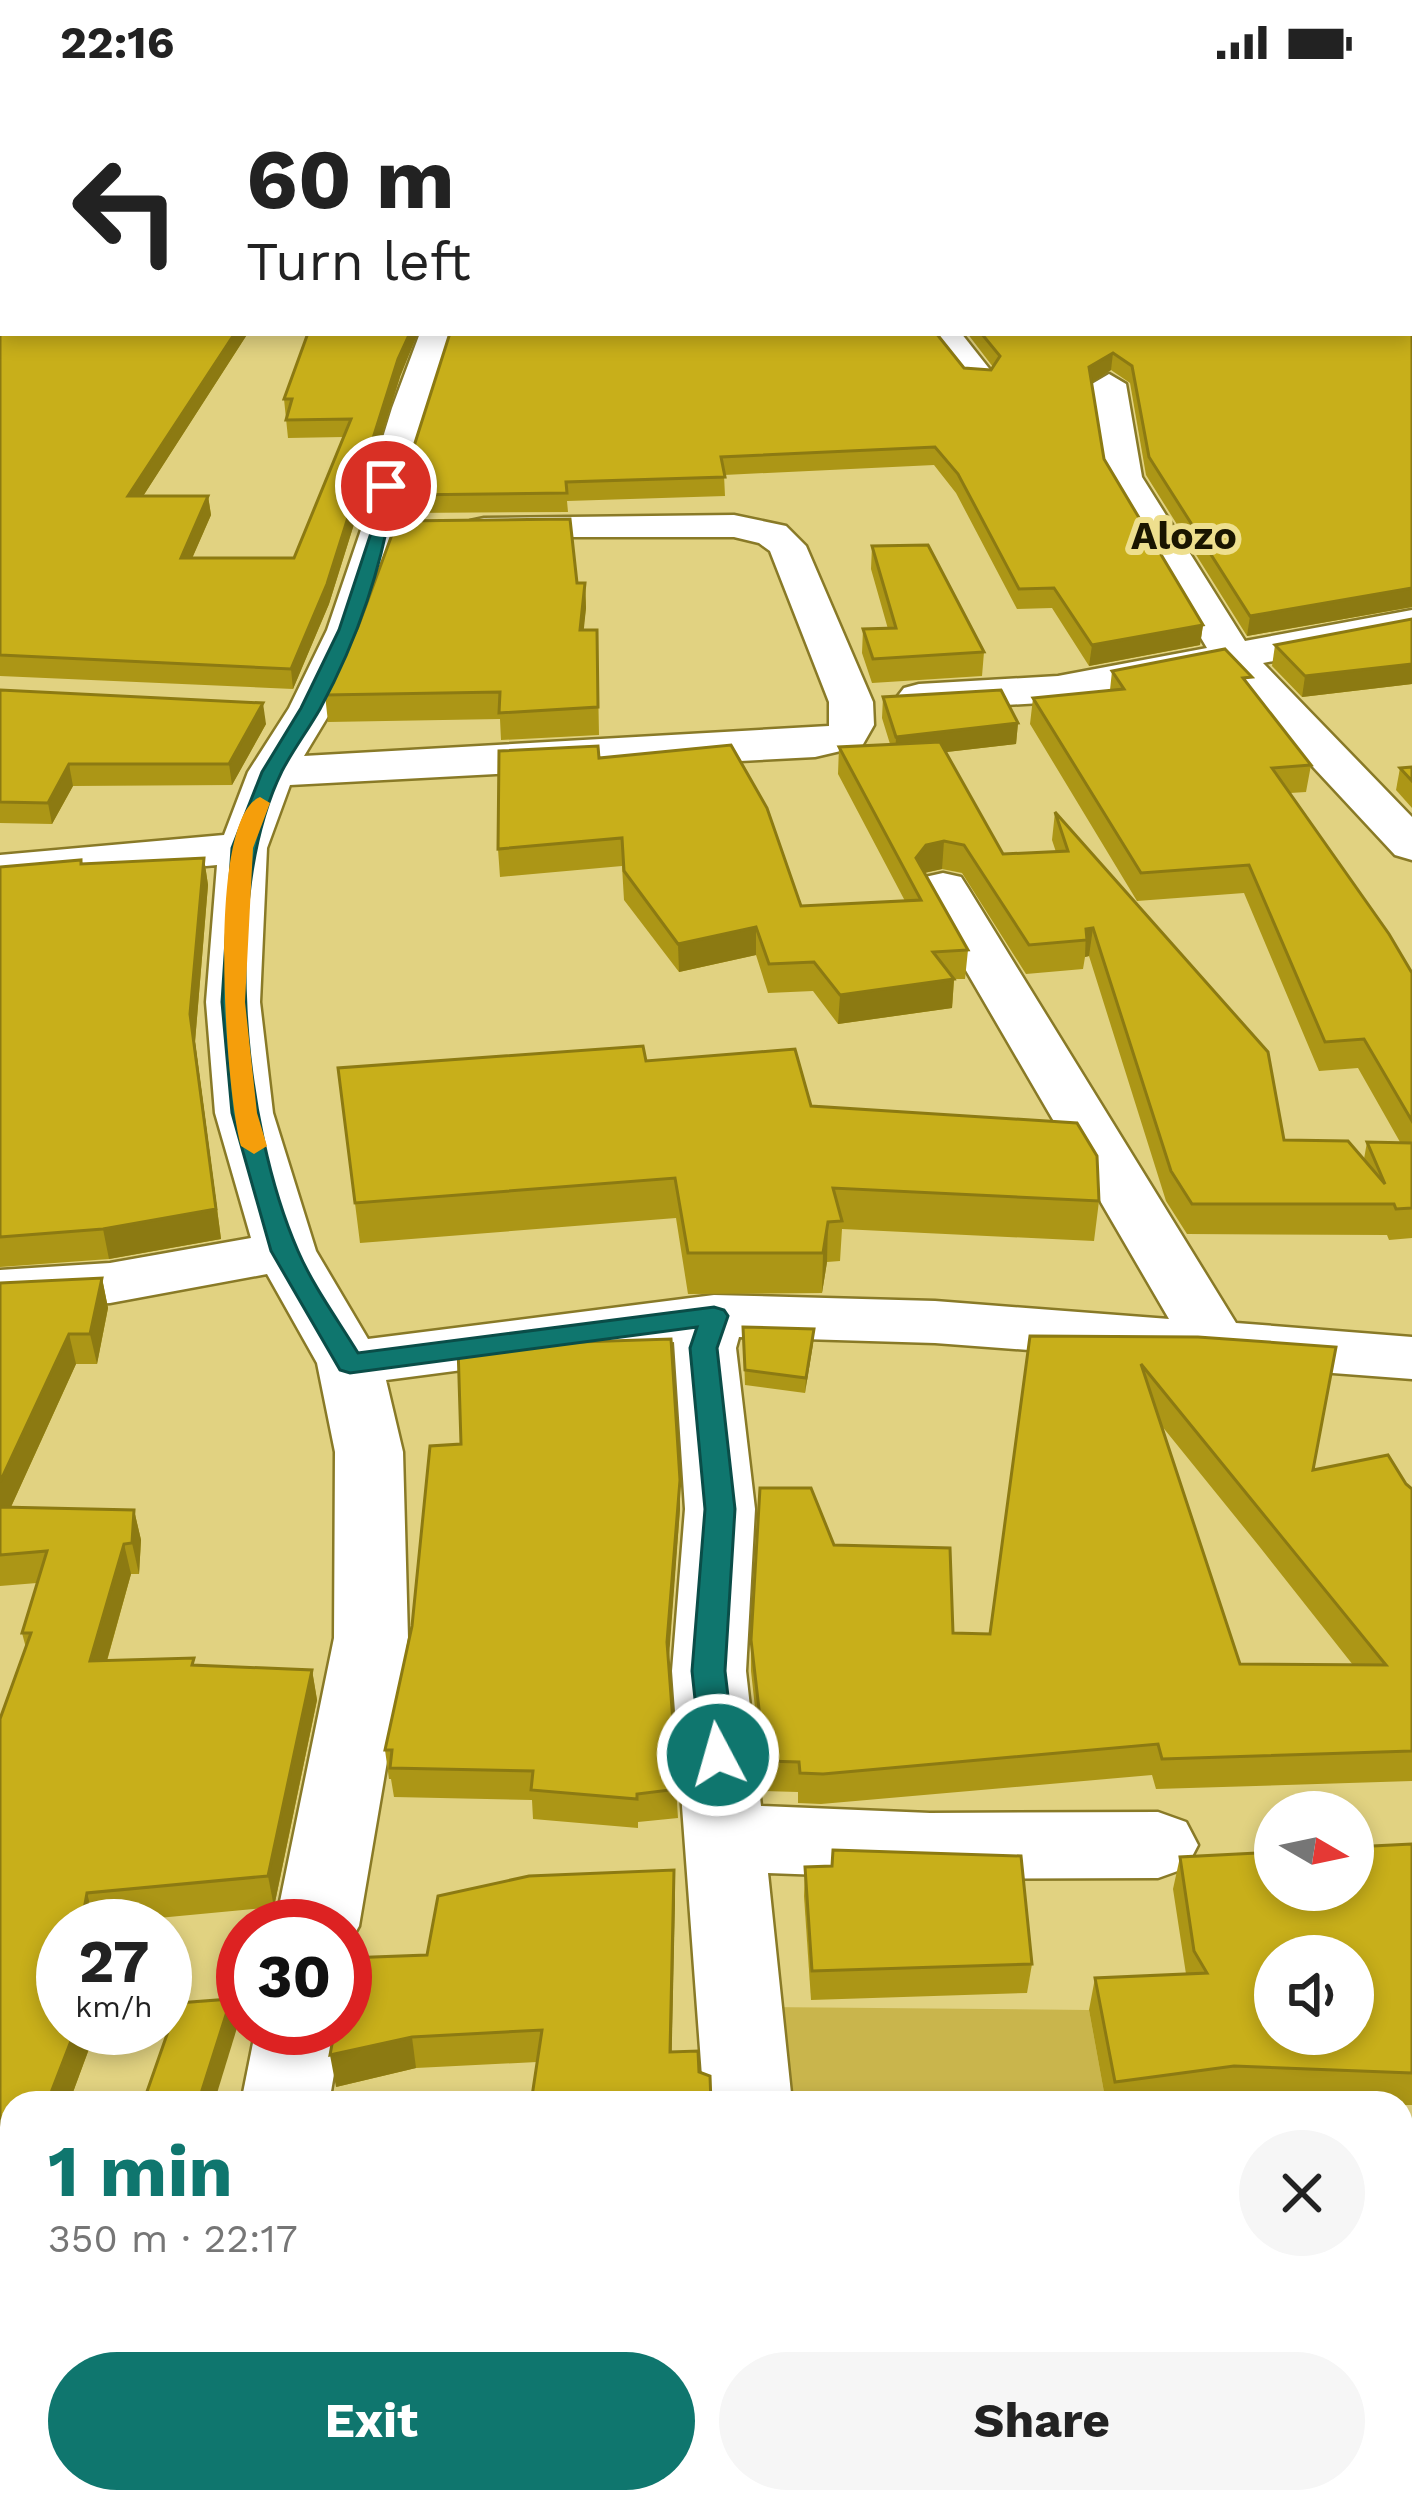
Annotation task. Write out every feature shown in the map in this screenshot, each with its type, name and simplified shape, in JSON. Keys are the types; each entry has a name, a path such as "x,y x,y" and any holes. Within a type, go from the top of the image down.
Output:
{"street":[{"path":"419,530 386,486 435,336"},
{"path":"946,336 978,376"},
{"path":"1109,384 1124,477 1233,656 1412,844"},
{"path":"272,772 815,743 845,736 852,725 851,702 788,546 772,534 734,526 419,530"},
{"path":"322,1899 371,1637 369,1452 350,1363 285,1251 242,1091 233,1002 243,848 272,772 287,707 419,530"},
{"path":"851,702 1058,688 1412,622"},
{"path":"0,870 243,848"},
{"path":"943,888 1014,1019 1107,1160 1215,1342"},
{"path":"0,1290 110,1283 285,1251"},
{"path":"350,1363 714,1316 935,1322 1412,1358"},
{"path":"714,1316 704,1348 720,1509 709,1671 747,2091"},
{"path":"727,1838 930,1846 1158,1845"},
{"path":"287,2091 294,2055"}],"shaded area":[{"path":"764,2007 1089,2010 1104,2091 776,2091"}],"building":[{"path":"0,336 233,336 128,496 208,496 181,558 294,558 351,419 286,420 292,399 284,399 307,336 409,336 327,584 291,669 0,655"},
{"path":"449,336 938,336 964,368 991,370 1000,356 983,336 1412,336 1412,588 1250,616 1149,457 1132,366 1113,353 1089,367 1104,459 1203,625 1092,645 1054,588 1019,589 958,474 935,447 721,457 725,477 566,482 567,493 404,495 407,468"},
{"path":"570,519 577,583 585,583 580,630 597,630 598,707 499,713 500,692 325,695 358,627 397,521"},
{"path":"928,545 984,652 873,659 863,629 896,628 872,546"},
{"path":"1412,619 1412,664 1305,676 1275,645"},
{"path":"1225,649 1252,677 1243,678 1311,765 1272,768 1412,973 1412,1121 1364,1039 1325,1042 1249,865 1141,873 1033,698 1124,689 1112,671"},
{"path":"0,690 263,703 229,764 69,764 48,803 0,802"},
{"path":"1001,690 1018,723 896,737 883,697"},
{"path":"940,742 1003,854 1068,851 1055,812 1268,1052 1284,1140 1348,1141 1385,1184 1367,1142 1412,1143 1412,1208 1396,1209 1394,1204 1192,1204 1171,1171 1093,928 1086,929 1087,940 1029,945 964,845 944,841 926,845 916,858 968,950 933,952 954,979 840,995 814,962 769,964 756,927 678,944 624,871 622,838 498,849 499,751 598,746 599,758 731,745 767,808 801,906 921,900 839,747"},
{"path":"204,858 190,1014 216,1209 103,1229 0,1237 0,867"},
{"path":"643,1046 646,1061 795,1049 811,1106 1077,1123 1097,1156 1099,1201 833,1188 842,1221 828,1222 823,1253 688,1253 675,1178 355,1203 338,1068"},
{"path":"102,1278 90,1334 69,1334 0,1482 0,1283"},
{"path":"743,1327 814,1329 806,1378 745,1370"},
{"path":"1030,1336 1198,1337 1336,1347 1313,1470 1388,1455 1412,1489 1412,1751 1162,1759 1158,1744 823,1774 800,1773 799,1762 765,1761 751,1640 760,1488 811,1488 834,1545 950,1548 953,1633 990,1634","holes":["1141,1364 1386,1665 1240,1664"]},
{"path":"671,1339 680,1480 667,1642 678,1789 637,1794 637,1799 531,1790 533,1771 390,1768 392,1750 385,1750 412,1626 430,1446 461,1444 458,1346"},
{"path":"0,1507 134,1510 132,1543 124,1544 90,1661 194,1658 192,1665 312,1670 268,1876 87,1893 86,1899 36,1899 36,2055 66,2055 52,2091 0,2091 0,1719 31,1633 22,1633 47,1551 0,1555"},
{"path":"1412,1844 1412,2073 1234,2066 1115,2082 1095,1978 1207,1973 1194,1951 1180,1857 1254,1853 1254,1911 1374,1911 1374,1846"},
{"path":"833,1850 1021,1856 1032,1964 812,1971 805,1867 832,1866"},
{"path":"674,1870 670,2052 698,2051 699,2072 710,2076 711,2091 533,2091 542,2030 412,2037 372,2046 372,1957 427,1955 438,1896 529,1876"},
{"path":"216,2000 216,2046 202,2091 147,2091 160,2055 192,2055 192,2002"}],"slow traffic":[{"path":"254,1146 244,1113 233,1002 243,848 260,803"}],"district":[{"name":"Alozo","path":"1184,535"}],"route":[{"path":"386,486 380,530 348,630 311,708 272,772 243,848 233,1002 244,1113 285,1251 350,1363 714,1316 704,1348 720,1509 709,1671 718,1755"}]}
